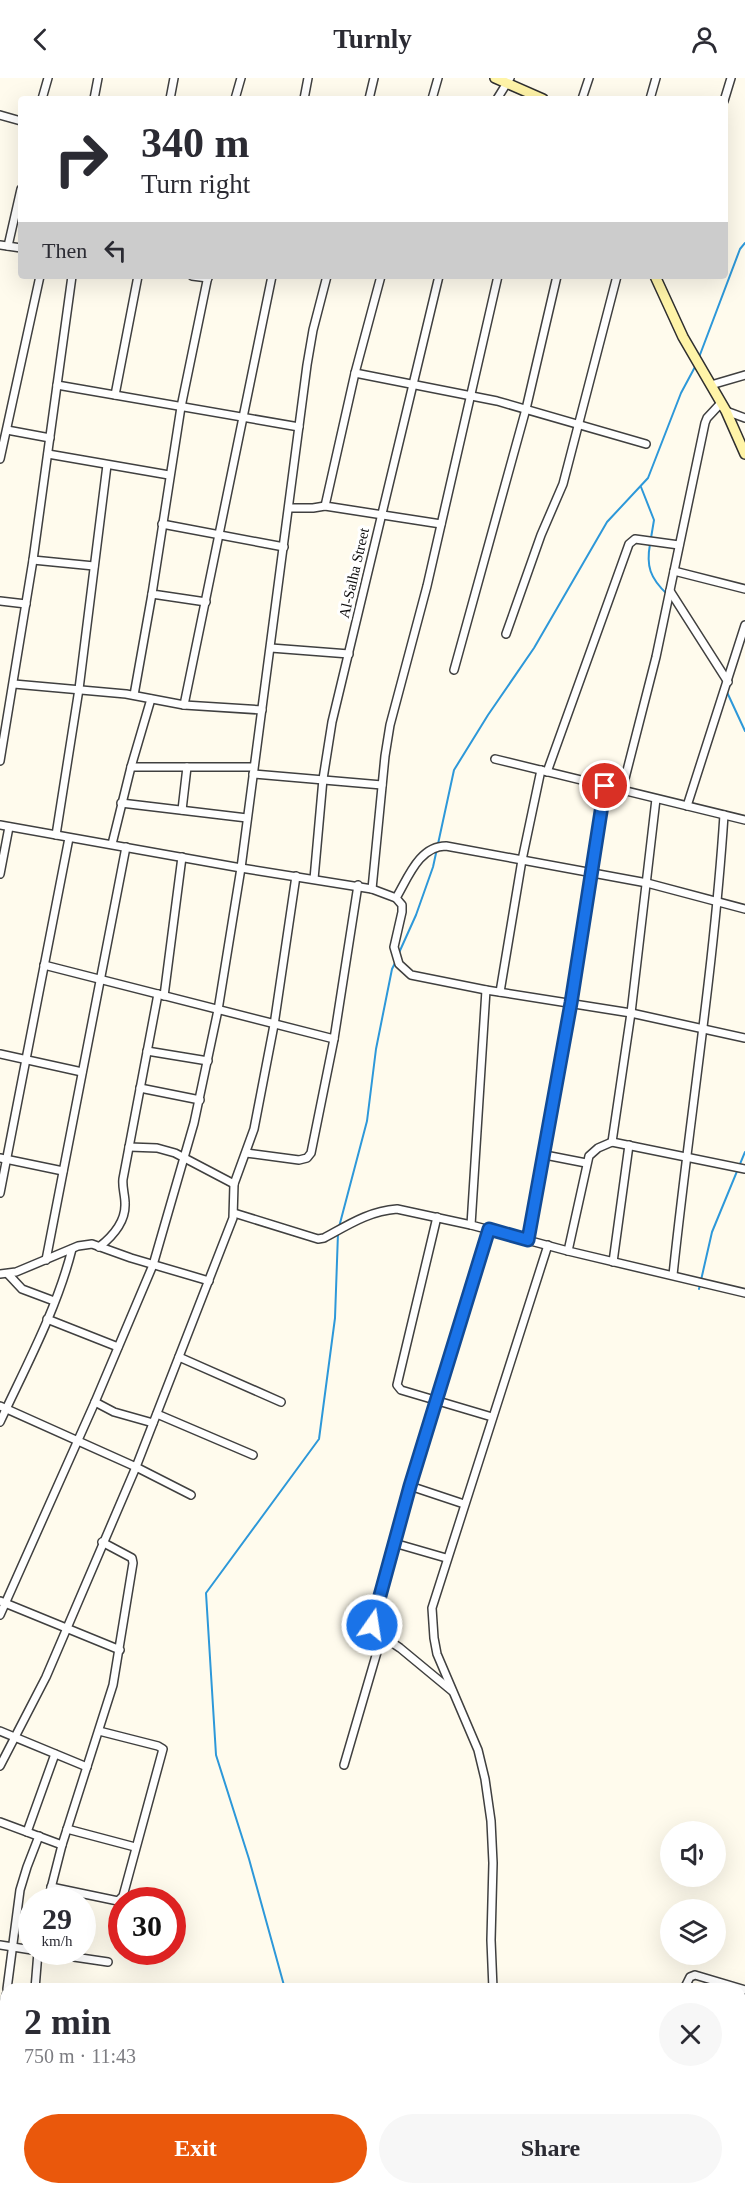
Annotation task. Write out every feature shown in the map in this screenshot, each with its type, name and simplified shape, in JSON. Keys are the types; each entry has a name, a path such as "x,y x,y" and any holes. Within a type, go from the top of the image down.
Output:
{"street":[{"path":"43,96 48,78"},
{"path":"95,96 98,78"},
{"path":"171,96 174,78"},
{"path":"236,96 241,78"},
{"path":"304,96 308,78"},
{"path":"370,96 374,78"},
{"path":"433,96 438,78"},
{"path":"495,78 509,81 537,96"},
{"path":"583,96 590,78"},
{"path":"651,96 656,78"},
{"path":"725,96 730,78"},
{"path":"499,96 509,81"},
{"path":"0,115 18,120"},
{"path":"8,246 18,202"},
{"path":"0,245 18,248"},
{"path":"1,454 39,279"},
{"path":"0,761 33,560 72,279"},
{"path":"115,395 137,279"},
{"path":"134,695 181,407 208,279"},
{"path":"184,705 271,279"},
{"path":"0,1615 3,1602 78,1441 153,1265 200,1100 218,1010 241,868 313,330 326,279"},
{"path":"325,506 355,373 380,279"},
{"name":"Al-Salha Street","path":"314,879 323,779 332,722 438,279"},
{"path":"372,889 387,741 421,610 497,279"},
{"path":"454,670 526,409 556,279"},
{"path":"506,634 541,536 560,493 616,279"},
{"path":"658,279 692,355 723,407 745,454"},
{"path":"355,373 472,395 646,444"},
{"path":"711,385 745,375"},
{"path":"57,385 299,427"},
{"path":"723,407 745,418"},
{"path":"622,790 656,657 705,423 707,418 723,407"},
{"path":"6,430 50,438"},
{"path":"48,454 169,476"},
{"path":"56,836 79,689 107,465"},
{"path":"290,508 325,506 441,524"},
{"path":"162,524 284,547"},
{"path":"500,992 522,860 544,771 629,544 635,539 680,545"},
{"path":"33,560 94,566"},
{"path":"674,571 745,589"},
{"path":"670,591 728,682"},
{"path":"152,594 206,602"},
{"path":"0,601 26,604"},
{"path":"687,806 745,625"},
{"path":"271,648 349,654"},
{"path":"14,684 134,695 184,705 262,710"},
{"path":"112,844 121,803 151,699"},
{"path":"495,759 745,820"},
{"path":"131,766 253,770 382,784"},
{"path":"182,810 186,767"},
{"path":"528,1240 571,1003 605,786"},
{"path":"612,1142 631,1013 656,798"},
{"path":"121,803 247,818"},
{"path":"673,1275 704,1028 724,815"},
{"path":"0,825 372,889 396,898 402,905 394,947 399,964 404,970 417,977 631,1013 745,1038"},
{"path":"0,874 9,827"},
{"path":"0,1193 3,1159 26,1060 69,837"},
{"path":"396,898 422,855 435,846 452,847 647,883 745,909"},
{"path":"46,1260 126,847"},
{"path":"99,1247 114,1234 123,1219 125,1203 123,1179 147,1051 161,995 182,857"},
{"path":"0,1766 46,1677 136,1467 234,1213 234,1184 254,1129 274,1025 296,876"},
{"path":"246,1153 299,1160 307,1158 311,1153 334,1039 358,885"},
{"path":"44,965 334,1039"},
{"path":"471,1225 486,990"},
{"path":"147,1051 208,1061"},
{"path":"0,1054 82,1072"},
{"path":"140,1088 200,1100"},
{"path":"568,1251 586,1162 592,1152 612,1142 745,1169"},
{"path":"613,1262 629,1145"},
{"path":"129,1147 165,1149 185,1156 234,1184"},
{"path":"545,1155 586,1162"},
{"path":"3,1159 63,1171"},
{"path":"234,1213 318,1239 324,1238 365,1215 397,1209 489,1229 568,1251 745,1293"},
{"path":"438,1217 396,1382 401,1390 492,1417"},
{"path":"454,1692 375,1631 373,1620 410,1486 489,1229"},
{"path":"2,1274 85,1244 209,1281"},
{"path":"494,1983 491,1940 493,1863 491,1821 478,1750 437,1654 432,1616 434,1598 548,1245"},
{"path":"0,1422 3,1407 54,1301 67,1269 72,1249"},
{"path":"2,1274 22,1289 54,1301"},
{"path":"46,1319 118,1347"},
{"path":"179,1357 281,1402"},
{"path":"95,1402 114,1412 153,1423"},
{"path":"3,1407 136,1467 191,1495"},
{"path":"157,1414 253,1455"},
{"path":"410,1486 464,1504"},
{"path":"51,1887 112,1685 120,1650 133,1563 132,1558 102,1542"},
{"path":"394,1543 447,1558"},
{"path":"3,1602 120,1650"},
{"path":"344,1766 382,1635"},
{"path":"0,1731 87,1767"},
{"path":"96,1896 121,1900 163,1749 99,1731"},
{"path":"27,1832 55,1754"},
{"path":"0,1822 62,1845"},
{"path":"67,1829 135,1846"},
{"path":"8,1983 23,1878 39,1836"},
{"path":"0,1945 18,1948"},
{"path":"96,1960 108,1962"},
{"path":"36,1983 38,1965"},
{"path":"687,1983 690,1977 695,1975 721,1983"}],"waterway":[{"path":"698,360 740,249 745,243"},
{"path":"398,955 416,915 433,867 454,770 534,648 607,522 648,478 681,393 696,365"},
{"path":"641,487 654,520 651,538"},
{"path":"650,544 649,565 653,577 667,594"},
{"path":"726,690 745,731"},
{"path":"339,1227 367,1121 376,1049 392,969 396,961"},
{"path":"699,1289 712,1232 745,1152"},
{"path":"283,1983 249,1859 216,1755 206,1593 319,1439 335,1318 338,1233"}],"route":[{"path":"372,1625 410,1486 489,1229 528,1240 571,1003 605,786"}]}
